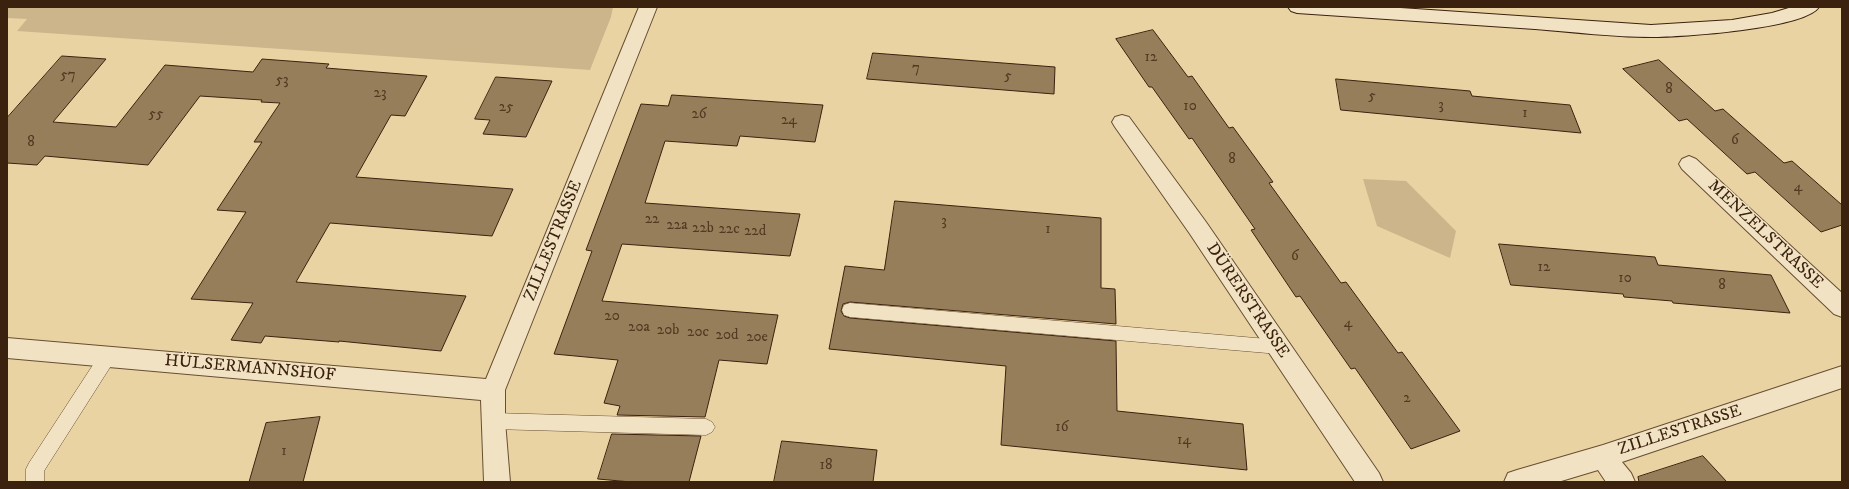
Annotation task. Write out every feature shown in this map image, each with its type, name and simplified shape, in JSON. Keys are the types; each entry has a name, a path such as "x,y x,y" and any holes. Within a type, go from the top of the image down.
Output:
{"street":[{"name":"ZILLESTRASSE","path":"497,482 493,420 494,390 648,7"},
{"path":"1296,7 1651,31 1684,30 1755,23 1783,17 1810,7"},
{"path":"1719,26 1756,7"},
{"name":"DÜRERSTRASSE","path":"1122,122 1198,228 1370,482"},
{"name":"MENZELSTRASSE","path":"1689,164 1842,307"},
{"name":"HÜLSERMANNSHOF","path":"7,348 494,390"},
{"name":"ZILLESTRASSE","path":"1517,482 1603,457 1842,377"},
{"path":"1603,457 1622,482"}],"lane":[{"path":"850,310 1279,347"},
{"path":"35,482 35,469 108,356"},
{"path":"493,420 706,427"}],"shaded area":[{"path":"7,7 613,7 611,17 590,70 17,31 27,19 7,18"},
{"path":"1363,179 1406,181 1456,231 1450,258 1377,226"}],"building":[{"path":"1153,30 1188,77 1192,76 1229,128 1233,127 1273,182 1269,183 1341,283 1346,282 1398,353 1402,352 1460,431 1411,449 1355,368 1351,369 1300,296 1296,297 1251,230 1255,229 1192,138 1189,139 1152,87 1149,87 1116,39"},
{"path":"873,53 1055,67 1054,94 867,79"},
{"path":"62,56 106,59 53,122 116,127 165,65 253,72 262,59 329,64 326,68 427,76 405,116 391,115 356,177 513,189 492,236 330,223 296,282 466,296 441,351 339,341 265,336 261,343 231,340 253,303 191,299 246,212 217,210 262,142 254,142 280,103 261,102 262,100 200,96 148,165 45,156 37,165 7,163 7,118"},
{"path":"1659,60 1715,111 1723,109 1784,163 1792,161 1842,205 1842,225 1821,232 1755,172 1747,174 1687,119 1679,121 1623,69"},
{"path":"496,77 552,81 526,137 483,134 490,120 475,119"},
{"path":"1336,79 1470,91 1472,96 1570,105 1581,133 1341,110"},
{"path":"672,95 823,105 815,142 740,136 737,146 665,141 645,203 800,214 790,256 622,244 602,301 778,315 767,364 719,360 705,417 617,415 620,406 604,403 618,360 554,354 592,251 586,250 641,104 668,106"},
{"path":"895,201 1101,218 1101,288 1115,289 1116,324 850,302 843,304 841,311 844,316 850,318 1116,341 1117,411 1243,424 1247,470 1001,445 1006,366 829,349 845,266 884,270"},
{"path":"1499,244 1655,257 1658,265 1771,275 1790,313 1673,303 1672,301 1624,297 1623,294 1511,285"},
{"path":"320,417 303,482 249,482 266,423"},
{"path":"612,434 701,436 689,482 631,482 598,479"},
{"path":"782,441 877,450 873,482 774,482"},
{"path":"1703,456 1727,482 1639,482 1638,477"}]}
